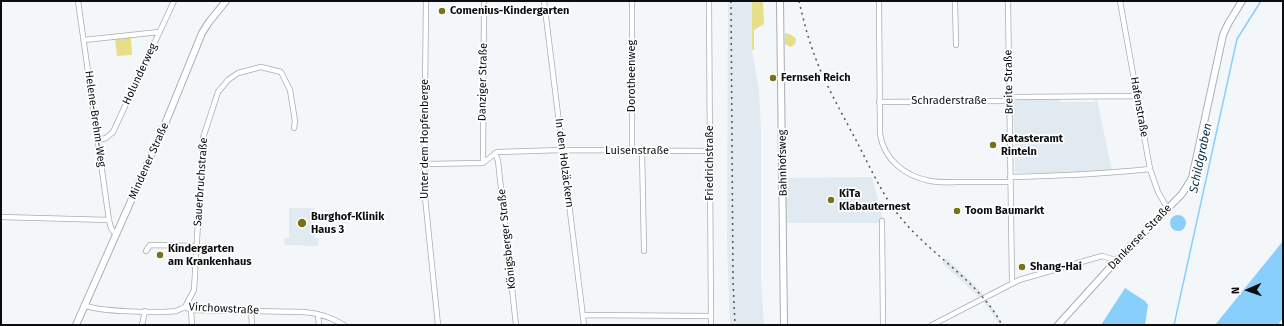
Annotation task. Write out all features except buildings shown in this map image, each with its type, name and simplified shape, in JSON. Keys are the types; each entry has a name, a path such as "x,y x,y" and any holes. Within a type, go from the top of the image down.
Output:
{"main road":[{"name":"Mindener Straße","path":"76,325 165,124 202,33 226,1"},
{"name":"Bahnhofsweg","path":"780,1 784,325"},
{"name":"Dankerser Straße","path":"1058,325 1115,262 1182,194 1192,178 1223,35 1242,1"}],"street":[{"name":"Helene-Brehm-Weg","path":"78,1 109,220 110,226 116,234"},
{"name":"Holunderweg","path":"98,140 106,138 113,132 174,1"},
{"name":"Unter dem Hopfenberge","path":"426,1 424,187 438,325"},
{"name":"Danziger Straße","path":"483,163 484,1"},
{"name":"In den Holzäckern","path":"544,1 584,325"},
{"name":"Dorotheenweg","path":"632,1 632,151"},
{"name":"Friedrichstraße","path":"709,1 711,325"},
{"path":"879,1 879,102 881,141 887,154 906,173 930,181 943,182 1083,175 1150,169"},
{"path":"955,1 956,45"},
{"name":"Breite Straße","path":"1008,1 1012,284"},
{"name":"Hafenstraße","path":"1120,1 1150,169 1158,192 1168,209"},
{"path":"84,40 159,32"},
{"name":"Sauerbruchstraße","path":"184,307 194,290 203,138 218,92 228,80 238,73 261,67 281,72 290,90 295,121 294,128"},
{"name":"Schraderstraße","path":"879,102 1003,101 1015,97 1137,96"},
{"name":"Luisenstraße","path":"495,153 563,150 711,151"},
{"path":"642,151 644,251"},
{"path":"424,164 483,163 495,153"},
{"name":"Königsberger Straße","path":"495,153 498,161 516,325"},
{"path":"1,216 109,220"},
{"path":"882,221 883,325"},
{"path":"146,251 150,245 197,246"},
{"path":"932,325 1012,284 1102,256 1112,259 1115,262"},
{"name":"Virchowstraße","path":"84,306 94,309 145,311 178,311 184,307 191,310 304,312 318,314 334,319 344,325"},
{"path":"191,310 192,325"},
{"path":"251,310 252,325"},
{"path":"142,325 145,311"},
{"path":"318,314 319,325"},
{"path":"583,315 711,316"}],"shaded area":[{"path":"728,1 752,1 752,50 759,91 761,129 761,280 764,325 730,325 727,242"},
{"path":"752,1 763,1 764,24 754,30 754,50 752,50"},
{"path":"787,33 796,39 795,44 791,47 785,44 785,34"},
{"path":"131,38 132,55 117,56 115,39"},
{"path":"1017,99 1057,99 1061,102 1093,102 1097,99 1112,171 1015,173 1013,102"},
{"name":"KiTa Klabauternest","path":"872,177 884,223 784,223 784,178"},
{"name":"Burghof-Klinik Haus 3","path":"289,208 314,208 315,238 319,238 318,246 285,245 284,238 289,238"},
{"path":"946,258 983,294 1003,325 1000,325 983,301 942,263"}],"water":[{"path":"1178,215 1184,217 1186,223 1184,229 1178,231 1172,229 1170,223 1172,217"},
{"path":"1283,241 1283,318 1278,325 1215,325"},
{"path":"1125,288 1145,301 1148,305 1145,325 1101,325"}],"waterway":[{"name":"Schildgraben","path":"1174,325 1237,39 1261,1"}],"railway":[{"path":"731,1 733,281 735,325"},
{"path":"799,1 809,39 822,74 885,196 898,215 918,237 982,296 1002,325"}],"place":[{"name":"Comenius-Kindergarten","path":"442,11"},
{"name":"Fernseh Reich","path":"773,78"},
{"name":"Katasteramt Rinteln","path":"993,145"},
{"name":"KiTa Klabauternest","path":"831,200"},
{"name":"Toom Baumarkt","path":"957,211"},
{"name":"Burghof-Klinik Haus 3","path":"302,223"},
{"name":"Kindergarten am Krankenhaus","path":"160,255"},
{"name":"Shang-Hai","path":"1022,267"}]}
